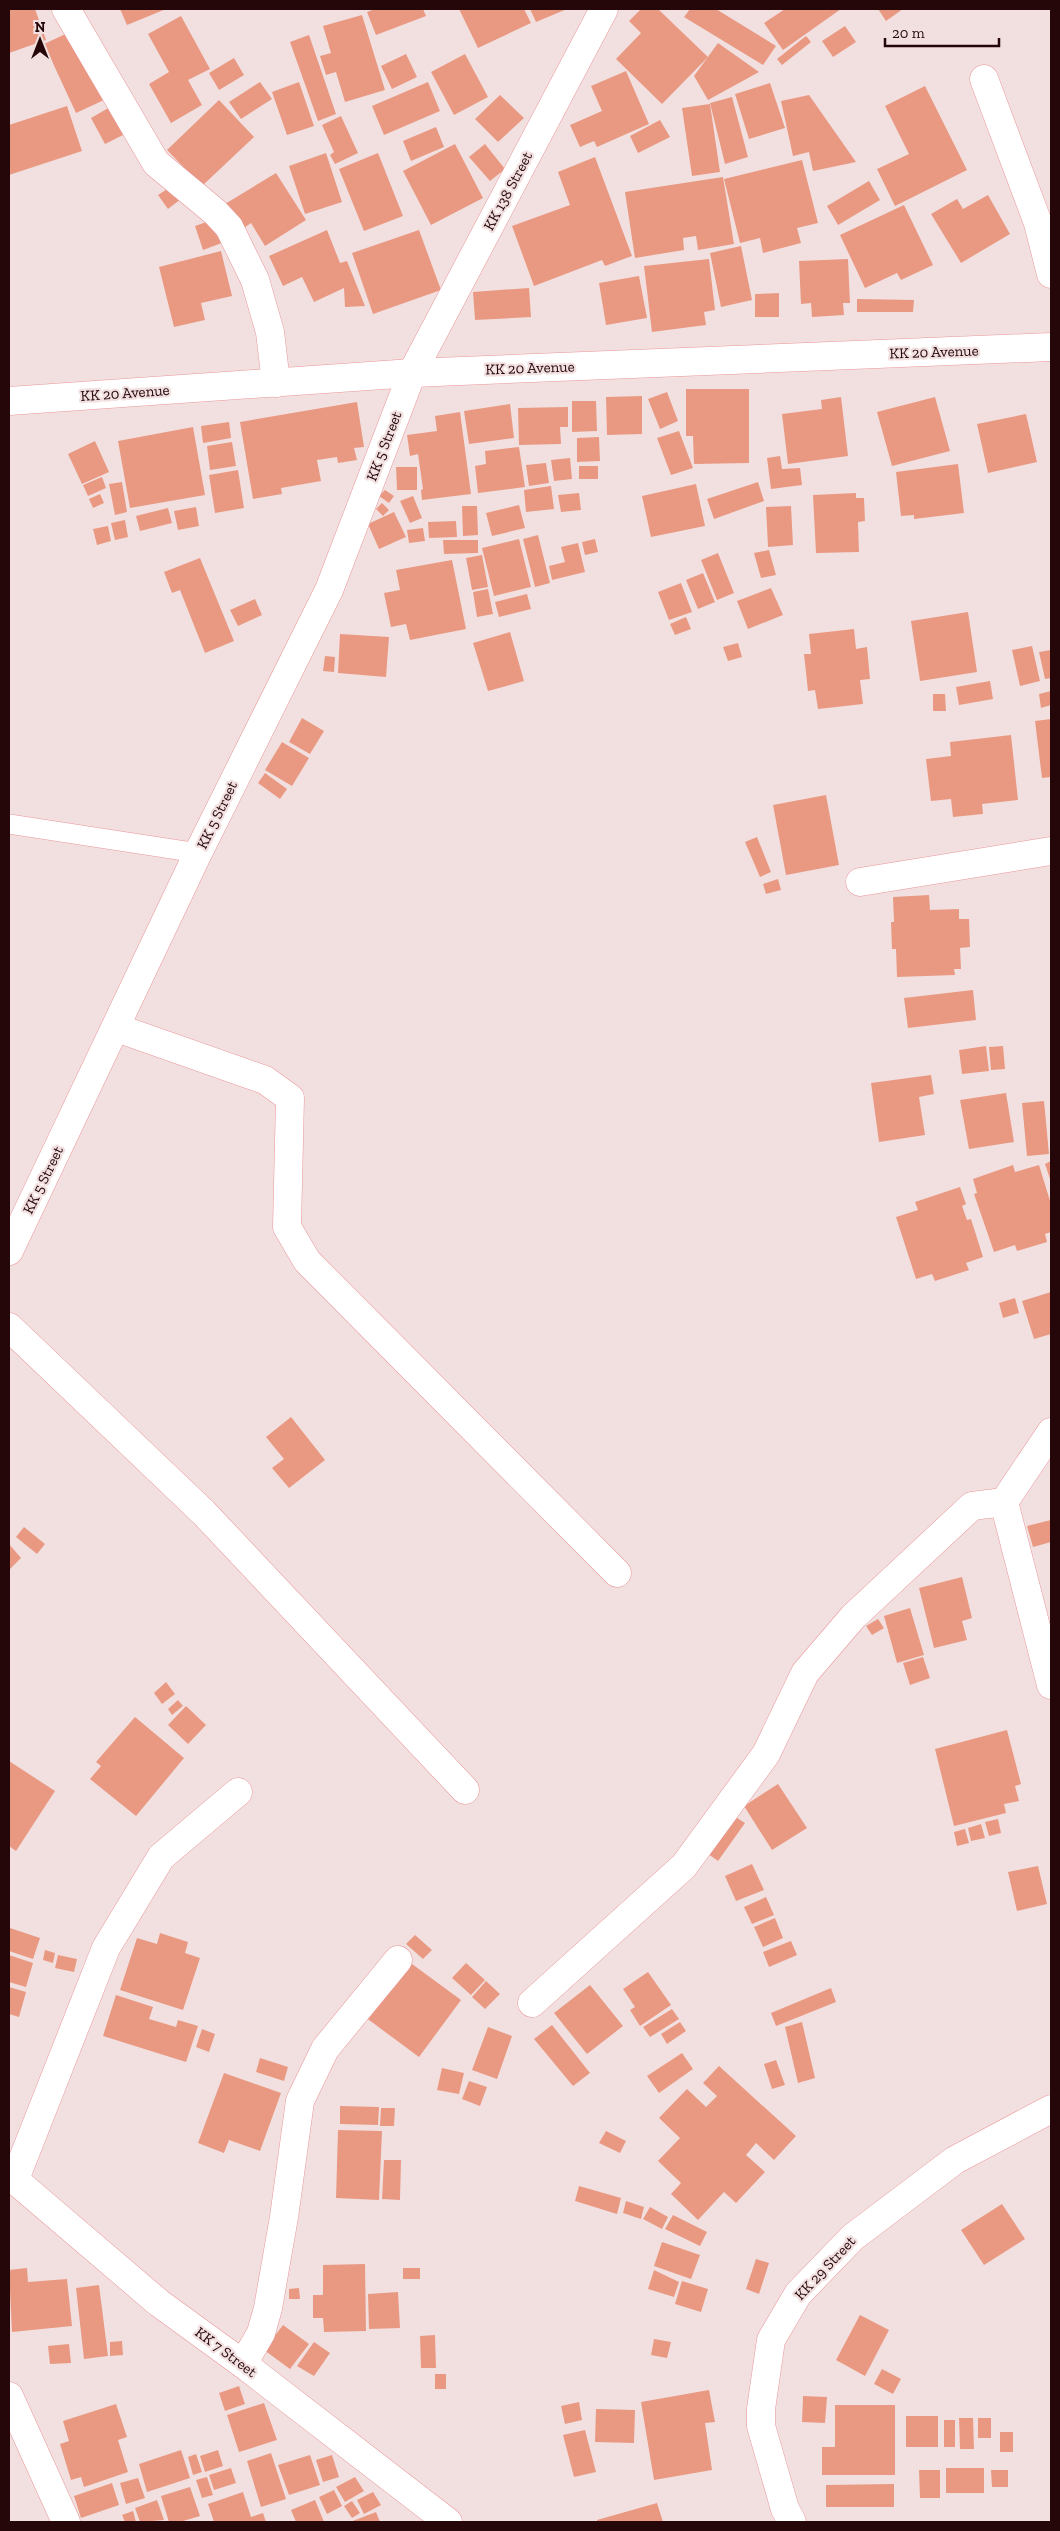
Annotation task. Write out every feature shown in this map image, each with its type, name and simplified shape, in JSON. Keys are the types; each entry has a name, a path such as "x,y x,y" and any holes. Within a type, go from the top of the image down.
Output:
{"street":[{"path":"66,9 156,163 215,212 229,227 255,280 270,332 276,383"},
{"name":"KK 138 Street","path":"412,373 604,9"},
{"path":"984,79 1038,223 1051,274"},
{"name":"KK 20 Avenue","path":"9,401 412,373 1051,347"},
{"name":"KK 5 Street","path":"9,1251 198,853 329,590 412,373"},
{"path":"860,882 1051,851"},
{"path":"116,1028 265,1080 290,1098 287,1228 308,1261 617,1573"},
{"path":"9,1327 204,1513 465,1790"},
{"path":"1051,1432 1004,1502 1051,1685"},
{"path":"532,2003 684,1866 766,1754 805,1674 853,1617 972,1506 1004,1502"},
{"path":"12,2177 106,1948 161,1857 238,1792"},
{"path":"243,2364 261,2333 268,2308 284,2217 300,2101 324,2049 398,1960"},
{"name":"KK 29 Street","path":"792,2522 785,2508 761,2426 761,2409 771,2340 798,2294 853,2237 955,2160 1051,2109"},
{"name":"KK 7 Street","path":"12,2177 159,2303 243,2364 448,2522"},
{"path":"9,2396 66,2522"}],"lane":[{"path":"9,824 198,853"}],"building":[{"path":"9,9 35,9 46,40 9,53"},
{"path":"120,9 166,9 127,25"},
{"path":"375,9 423,9 426,16 376,35 367,12"},
{"path":"459,9 524,9 531,23 478,48"},
{"path":"530,9 567,9 536,22"},
{"path":"641,9 658,9 708,57 662,104 616,59 641,33 629,21"},
{"path":"690,9 716,9 776,46 763,65 684,17"},
{"path":"785,9 841,9 783,50 764,23"},
{"path":"878,9 903,9 886,21"},
{"path":"362,15 385,90 345,102 336,72 326,75 320,56 331,53 323,26"},
{"path":"181,16 210,69 188,80 202,105 171,123 149,84 169,72 148,34"},
{"path":"845,26 856,42 833,57 822,41"},
{"path":"72,31 104,100 76,113 44,44"},
{"path":"309,35 336,114 318,121 290,42"},
{"path":"806,36 811,42 782,65 777,59"},
{"path":"718,43 759,72 708,100 694,76"},
{"path":"406,54 417,77 392,89 381,66"},
{"path":"465,54 488,97 454,115 431,72"},
{"path":"234,58 244,75 219,90 209,73"},
{"path":"626,71 649,124 597,147 594,141 580,147 570,125 602,111 591,86"},
{"path":"260,82 272,99 241,119 229,102"},
{"path":"299,82 314,126 287,135 272,92"},
{"path":"428,82 440,111 384,135 372,106"},
{"path":"770,83 785,128 749,139 735,94"},
{"path":"925,86 967,170 895,206 877,169 909,154 885,106"},
{"path":"500,95 524,118 498,142 475,119"},
{"path":"809,95 856,162 813,171 809,152 793,156 781,101"},
{"path":"732,97 748,157 725,164 710,103"},
{"path":"219,100 254,137 202,186 167,150"},
{"path":"710,104 720,172 692,176 682,108"},
{"path":"67,106 82,151 9,175 9,125"},
{"path":"110,107 125,134 105,144 91,118"},
{"path":"341,116 358,153 335,164 330,155 334,152 322,125"},
{"path":"660,120 670,137 638,153 630,136"},
{"path":"436,127 444,147 411,161 403,141"},
{"path":"455,144 483,198 431,225 403,171"},
{"path":"485,144 505,169 490,181 469,157"},
{"path":"326,153 342,202 305,214 289,166"},
{"path":"378,153 403,216 364,231 339,169"},
{"path":"595,157 632,256 605,266 602,260 534,286 512,226 570,205 558,172"},
{"path":"802,160 818,223 797,228 801,243 763,253 760,238 740,243 724,179"},
{"path":"276,173 306,220 265,246 251,223 241,230 225,204"},
{"path":"723,177 734,244 698,250 696,236 683,238 684,250 635,258 625,192"},
{"path":"869,181 880,200 838,225 827,206"},
{"path":"172,186 181,199 168,209 158,195"},
{"path":"988,195 1010,234 961,263 931,214 957,199 963,209"},
{"path":"904,205 933,265 901,280 897,273 865,288 840,235"},
{"path":"218,218 227,241 203,250 195,226"},
{"path":"327,230 340,263 347,261 365,306 345,307 344,288 314,302 302,277 283,286 269,256"},
{"path":"419,230 441,290 373,314 352,253"},
{"path":"741,246 752,300 721,307 710,253"},
{"path":"221,251 232,296 201,303 205,320 174,327 159,267"},
{"path":"709,259 715,310 704,312 706,325 652,332 644,266"},
{"path":"848,259 850,303 843,303 844,315 812,317 811,303 801,304 799,261"},
{"path":"639,276 647,318 606,325 599,283"},
{"path":"529,288 531,317 475,320 473,292"},
{"path":"779,293 779,317 755,317 755,294"},
{"path":"857,299 914,300 913,312 857,312"},
{"path":"686,389 749,389 749,463 694,464 693,436 686,436"},
{"path":"667,392 678,421 660,429 648,399"},
{"path":"642,396 642,434 607,435 606,397"},
{"path":"841,397 848,456 788,464 782,414 822,409 821,400"},
{"path":"935,397 950,451 892,466 877,412"},
{"path":"572,401 596,401 597,431 572,432"},
{"path":"357,402 364,447 354,448 357,460 338,463 337,457 317,460 321,481 281,488 282,494 253,499 240,422"},
{"path":"510,404 514,438 469,444 464,411"},
{"path":"568,407 568,427 560,427 561,444 519,445 518,408"},
{"path":"460,412 471,494 422,500 421,490 423,489 418,454 410,456 407,435 437,431 435,416"},
{"path":"1026,414 1037,462 988,473 977,424"},
{"path":"229,422 231,438 203,443 201,426"},
{"path":"193,427 205,495 130,508 118,441"},
{"path":"679,431 693,468 671,475 657,438"},
{"path":"599,437 600,461 577,462 577,438"},
{"path":"95,441 109,472 82,484 68,454"},
{"path":"232,442 236,466 210,470 207,446"},
{"path":"519,447 525,487 478,493 475,466 486,464 485,451"},
{"path":"780,456 782,469 800,468 802,485 771,489 767,458"},
{"path":"570,458 572,479 554,481 551,460"},
{"path":"546,463 549,483 529,486 526,465"},
{"path":"958,464 964,513 914,519 914,515 901,516 896,472"},
{"path":"579,466 598,466 598,479 579,479"},
{"path":"396,467 417,467 417,490 397,490"},
{"path":"238,470 244,508 215,513 209,475"},
{"path":"102,477 106,488 88,496 83,485"},
{"path":"122,482 127,512 115,515 109,484"},
{"path":"758,482 764,501 714,519 707,499"},
{"path":"696,484 705,526 651,537 642,496"},
{"path":"551,486 554,509 526,512 524,490"},
{"path":"385,490 394,496 389,503 379,496"},
{"path":"579,493 581,510 561,512 558,495"},
{"path":"856,493 856,498 864,498 865,521 858,522 859,552 816,553 813,495"},
{"path":"100,494 104,503 93,508 89,499"},
{"path":"413,496 422,518 410,523 400,501"},
{"path":"382,503 389,510 383,516 376,509"},
{"path":"519,505 525,528 492,536 486,513"},
{"path":"462,506 477,506 478,535 463,536"},
{"path":"791,506 793,545 768,547 766,507"},
{"path":"196,507 199,526 178,530 174,511"},
{"path":"168,508 172,523 140,531 136,516"},
{"path":"394,512 406,537 379,549 368,524"},
{"path":"125,520 128,537 115,540 111,523"},
{"path":"456,521 457,537 429,538 428,522"},
{"path":"108,526 111,541 97,545 93,529"},
{"path":"423,528 425,541 409,543 407,530"},
{"path":"538,535 550,583 535,587 523,539"},
{"path":"519,539 531,587 494,596 482,548"},
{"path":"595,539 598,552 585,555 582,542"},
{"path":"443,540 478,540 478,553 444,554"},
{"path":"578,543 585,572 552,580 549,566 565,562 561,547"},
{"path":"769,550 776,575 761,578 754,553"},
{"path":"718,553 734,593 717,600 701,560"},
{"path":"482,555 488,587 472,590 466,558"},
{"path":"200,558 234,641 205,653 180,590 172,593 164,572"},
{"path":"452,560 466,629 410,640 406,624 391,627 384,593 400,590 396,570"},
{"path":"703,573 715,602 698,609 686,580"},
{"path":"681,583 692,612 669,620 658,592"},
{"path":"771,588 783,615 748,629 737,601"},
{"path":"488,589 493,614 477,617 473,592"},
{"path":"527,594 531,609 499,617 495,602"},
{"path":"255,599 262,615 238,626 230,610"},
{"path":"968,612 977,672 920,681 911,621"},
{"path":"686,617 691,629 675,635 670,624"},
{"path":"854,629 856,649 867,647 870,679 860,680 863,704 818,709 815,690 808,691 804,654 811,654 809,634"},
{"path":"510,632 524,681 488,691 473,643"},
{"path":"340,634 389,637 386,677 338,673"},
{"path":"738,643 742,657 728,661 723,647"},
{"path":"1032,646 1040,681 1020,686 1012,650"},
{"path":"1051,650 1051,678 1045,679 1039,652"},
{"path":"325,656 335,657 334,672 323,671"},
{"path":"990,681 993,699 959,705 956,687"},
{"path":"1051,691 1051,705 1041,708 1039,694"},
{"path":"933,694 945,694 946,711 933,711"},
{"path":"302,718 324,731 310,754 289,742"},
{"path":"1051,719 1051,777 1042,778 1035,721"},
{"path":"1011,735 1018,800 982,804 983,814 953,817 951,799 931,801 926,759 951,756 950,742"},
{"path":"282,742 309,758 292,786 265,770"},
{"path":"265,773 287,789 280,799 258,783"},
{"path":"826,795 839,865 786,875 773,805"},
{"path":"757,837 771,872 760,877 745,842"},
{"path":"778,879 781,890 766,894 763,884"},
{"path":"929,895 930,910 959,909 959,919 969,919 970,947 960,948 961,969 954,969 955,975 897,977 896,949 892,949 891,922 894,922 893,897"},
{"path":"973,990 976,1020 908,1028 904,998"},
{"path":"986,1046 989,1071 962,1074 959,1050"},
{"path":"1003,1046 1005,1069 991,1070 989,1047"},
{"path":"931,1075 934,1094 919,1097 925,1135 879,1142 871,1083"},
{"path":"1006,1093 1014,1142 969,1149 960,1100"},
{"path":"1044,1101 1049,1154 1027,1156 1022,1103"},
{"path":"1051,1161 1051,1182 1045,1164"},
{"path":"1013,1165 1015,1172 1039,1165 1051,1204 1051,1232 1045,1234 1047,1242 1017,1251 1015,1245 994,1252 974,1194 977,1193 973,1179"},
{"path":"960,1187 966,1204 962,1206 967,1220 971,1219 983,1257 966,1263 969,1270 935,1281 932,1274 916,1279 896,1217 918,1210 915,1202"},
{"path":"1051,1292 1051,1334 1034,1339 1022,1301"},
{"path":"1015,1298 1019,1313 1003,1318 999,1303"},
{"path":"291,1417 325,1460 289,1488 272,1468 284,1459 266,1437"},
{"path":"1051,1520 1051,1542 1033,1547 1027,1526"},
{"path":"24,1527 45,1544 37,1554 16,1537"},
{"path":"9,1544 21,1558 9,1570"},
{"path":"962,1577 972,1618 962,1621 967,1640 934,1648 919,1588"},
{"path":"910,1608 924,1655 897,1663 884,1616"},
{"path":"878,1619 884,1628 872,1635 866,1626"},
{"path":"923,1657 930,1678 910,1685 903,1663"},
{"path":"166,1682 175,1694 162,1704 154,1693"},
{"path":"178,1700 183,1706 172,1715 168,1709"},
{"path":"186,1706 206,1725 188,1744 168,1725"},
{"path":"135,1717 184,1758 136,1816 90,1779 101,1766 96,1762"},
{"path":"1007,1730 1021,1784 1015,1786 1019,1801 1004,1804 1006,1813 954,1826 935,1749"},
{"path":"9,1761 55,1791 16,1851 9,1846"},
{"path":"778,1784 807,1828 772,1850 744,1806"},
{"path":"731,1814 745,1823 718,1861 704,1851"},
{"path":"998,1819 1001,1833 989,1836 985,1822"},
{"path":"981,1824 985,1838 971,1841 968,1828"},
{"path":"965,1829 969,1843 957,1846 954,1832"},
{"path":"752,1864 764,1890 736,1901 725,1876"},
{"path":"1038,1866 1047,1904 1017,1911 1008,1872"},
{"path":"766,1897 774,1915 752,1924 744,1907"},
{"path":"775,1918 783,1938 763,1947 754,1927"},
{"path":"10,1928 40,1938 33,1959 9,1951"},
{"path":"160,1933 188,1942 185,1953 200,1958 183,2010 120,1990 137,1938 157,1944"},
{"path":"415,1935 432,1950 423,1959 406,1944"},
{"path":"791,1941 797,1955 769,1967 763,1952"},
{"path":"45,1950 55,1953 53,1963 43,1960"},
{"path":"9,1955 33,1963 26,1987 9,1982"},
{"path":"58,1955 77,1959 74,1972 55,1968"},
{"path":"466,1963 485,1980 471,1995 452,1978"},
{"path":"412,1964 461,2000 419,2057 365,2017 389,1985 394,1988"},
{"path":"648,1972 671,2005 640,2026 630,2010 635,2007 623,1989"},
{"path":"486,1981 500,1994 485,2009 472,1997"},
{"path":"590,1985 623,2026 587,2054 554,2013"},
{"path":"9,1987 26,1992 19,2017 9,2014"},
{"path":"831,1988 836,2002 776,2026 771,2013"},
{"path":"116,1995 153,2007 149,2019 176,2027 178,2020 198,2026 186,2062 103,2036"},
{"path":"672,2009 679,2019 650,2037 643,2027"},
{"path":"680,2022 686,2031 667,2044 661,2034"},
{"path":"802,2022 815,2078 798,2083 785,2027"},
{"path":"552,2025 590,2073 573,2086 534,2039"},
{"path":"488,2027 512,2036 497,2079 472,2070"},
{"path":"202,2029 215,2034 209,2052 196,2047"},
{"path":"682,2053 693,2069 659,2093 647,2076"},
{"path":"260,2058 288,2067 284,2081 256,2072"},
{"path":"776,2060 785,2085 772,2089 764,2064"},
{"path":"719,2066 796,2136 774,2160 756,2143 746,2155 765,2172 736,2203 724,2192 698,2220 671,2194 681,2183 658,2161 680,2138 659,2118 687,2089 706,2107 717,2096 703,2083"},
{"path":"442,2068 464,2073 459,2094 437,2090"},
{"path":"224,2073 281,2093 260,2151 229,2140 224,2153 198,2143"},
{"path":"469,2081 487,2087 480,2106 462,2099"},
{"path":"340,2106 379,2107 378,2125 340,2124"},
{"path":"381,2108 395,2108 394,2126 380,2126"},
{"path":"338,2130 382,2131 379,2200 336,2198"},
{"path":"606,2131 626,2141 620,2153 599,2143"},
{"path":"384,2160 401,2160 400,2200 382,2199"},
{"path":"579,2186 621,2198 617,2214 575,2201"},
{"path":"626,2201 644,2207 641,2219 623,2213"},
{"path":"1002,2204 1025,2239 984,2265 961,2230"},
{"path":"650,2207 668,2217 662,2229 643,2219"},
{"path":"673,2215 707,2232 700,2246 665,2229"},
{"path":"662,2242 700,2255 691,2279 654,2266"},
{"path":"756,2259 769,2263 759,2294 746,2289"},
{"path":"365,2264 366,2331 324,2332 323,2318 313,2318 313,2295 323,2295 323,2265"},
{"path":"27,2268 28,2282 67,2279 72,2326 12,2332 9,2270"},
{"path":"403,2268 420,2268 420,2279 403,2279"},
{"path":"654,2270 679,2282 674,2297 648,2289"},
{"path":"682,2281 708,2289 701,2312 675,2304"},
{"path":"99,2285 108,2356 84,2359 76,2288"},
{"path":"299,2288 300,2299 289,2299 289,2289"},
{"path":"398,2292 400,2328 369,2329 368,2294"},
{"path":"860,2315 889,2330 865,2376 836,2360"},
{"path":"283,2325 309,2344 290,2369 264,2350"},
{"path":"435,2335 436,2368 421,2368 420,2336"},
{"path":"654,2339 671,2342 667,2358 651,2355"},
{"path":"122,2341 123,2355 110,2356 110,2342"},
{"path":"314,2342 330,2353 314,2376 297,2366"},
{"path":"69,2344 71,2363 50,2364 48,2346"},
{"path":"882,2369 901,2379 893,2394 874,2384"},
{"path":"435,2374 446,2374 446,2389 435,2389"},
{"path":"239,2386 245,2404 225,2411 219,2393"},
{"path":"709,2390 715,2422 705,2423 712,2470 654,2480 641,2402"},
{"path":"803,2396 827,2397 825,2423 802,2422"},
{"path":"579,2402 582,2420 565,2424 561,2406"},
{"path":"264,2403 277,2440 239,2452 227,2415"},
{"path":"116,2404 127,2437 118,2440 128,2472 84,2487 81,2477 71,2480 60,2444 69,2441 63,2421"},
{"path":"835,2405 895,2405 895,2475 822,2475 822,2447 835,2447"},
{"path":"596,2409 635,2410 634,2443 595,2442"},
{"path":"906,2416 938,2416 938,2447 906,2447"},
{"path":"959,2418 973,2418 974,2449 960,2449"},
{"path":"978,2418 991,2418 991,2438 978,2438"},
{"path":"944,2420 955,2420 955,2447 944,2447"},
{"path":"585,2430 596,2472 574,2477 563,2435"},
{"path":"1000,2432 1013,2432 1013,2452 1000,2452"},
{"path":"181,2450 190,2478 147,2492 139,2464"},
{"path":"218,2450 223,2466 205,2472 200,2456"},
{"path":"271,2453 286,2499 261,2507 247,2461"},
{"path":"196,2454 202,2472 193,2475 188,2457"},
{"path":"310,2455 320,2485 289,2495 278,2465"},
{"path":"332,2455 339,2477 323,2482 316,2460"},
{"path":"231,2468 236,2483 214,2490 209,2475"},
{"path":"946,2468 984,2468 984,2493 946,2493"},
{"path":"919,2470 940,2470 940,2498 920,2498"},
{"path":"991,2470 1008,2470 1008,2487 992,2487"},
{"path":"207,2477 213,2495 202,2498 196,2480"},
{"path":"355,2477 364,2491 345,2502 336,2487"},
{"path":"138,2478 145,2498 126,2504 120,2483"},
{"path":"112,2483 119,2505 81,2518 74,2496"},
{"path":"894,2484 894,2507 826,2507 826,2485"},
{"path":"190,2487 200,2516 180,2522 169,2522 161,2496"},
{"path":"334,2490 342,2506 327,2514 319,2497"},
{"path":"243,2492 251,2517 263,2513 266,2522 214,2522 208,2504"},
{"path":"373,2492 381,2505 364,2514 357,2500"},
{"path":"157,2500 164,2520 140,2522 135,2508"},
{"path":"315,2500 324,2522 296,2522 291,2510"},
{"path":"352,2501 360,2513 352,2518 344,2506"},
{"path":"657,2503 663,2522 597,2522 597,2520"},
{"path":"133,2511 136,2522 125,2522 122,2515"},
{"path":"376,2512 380,2522 350,2522"}]}
